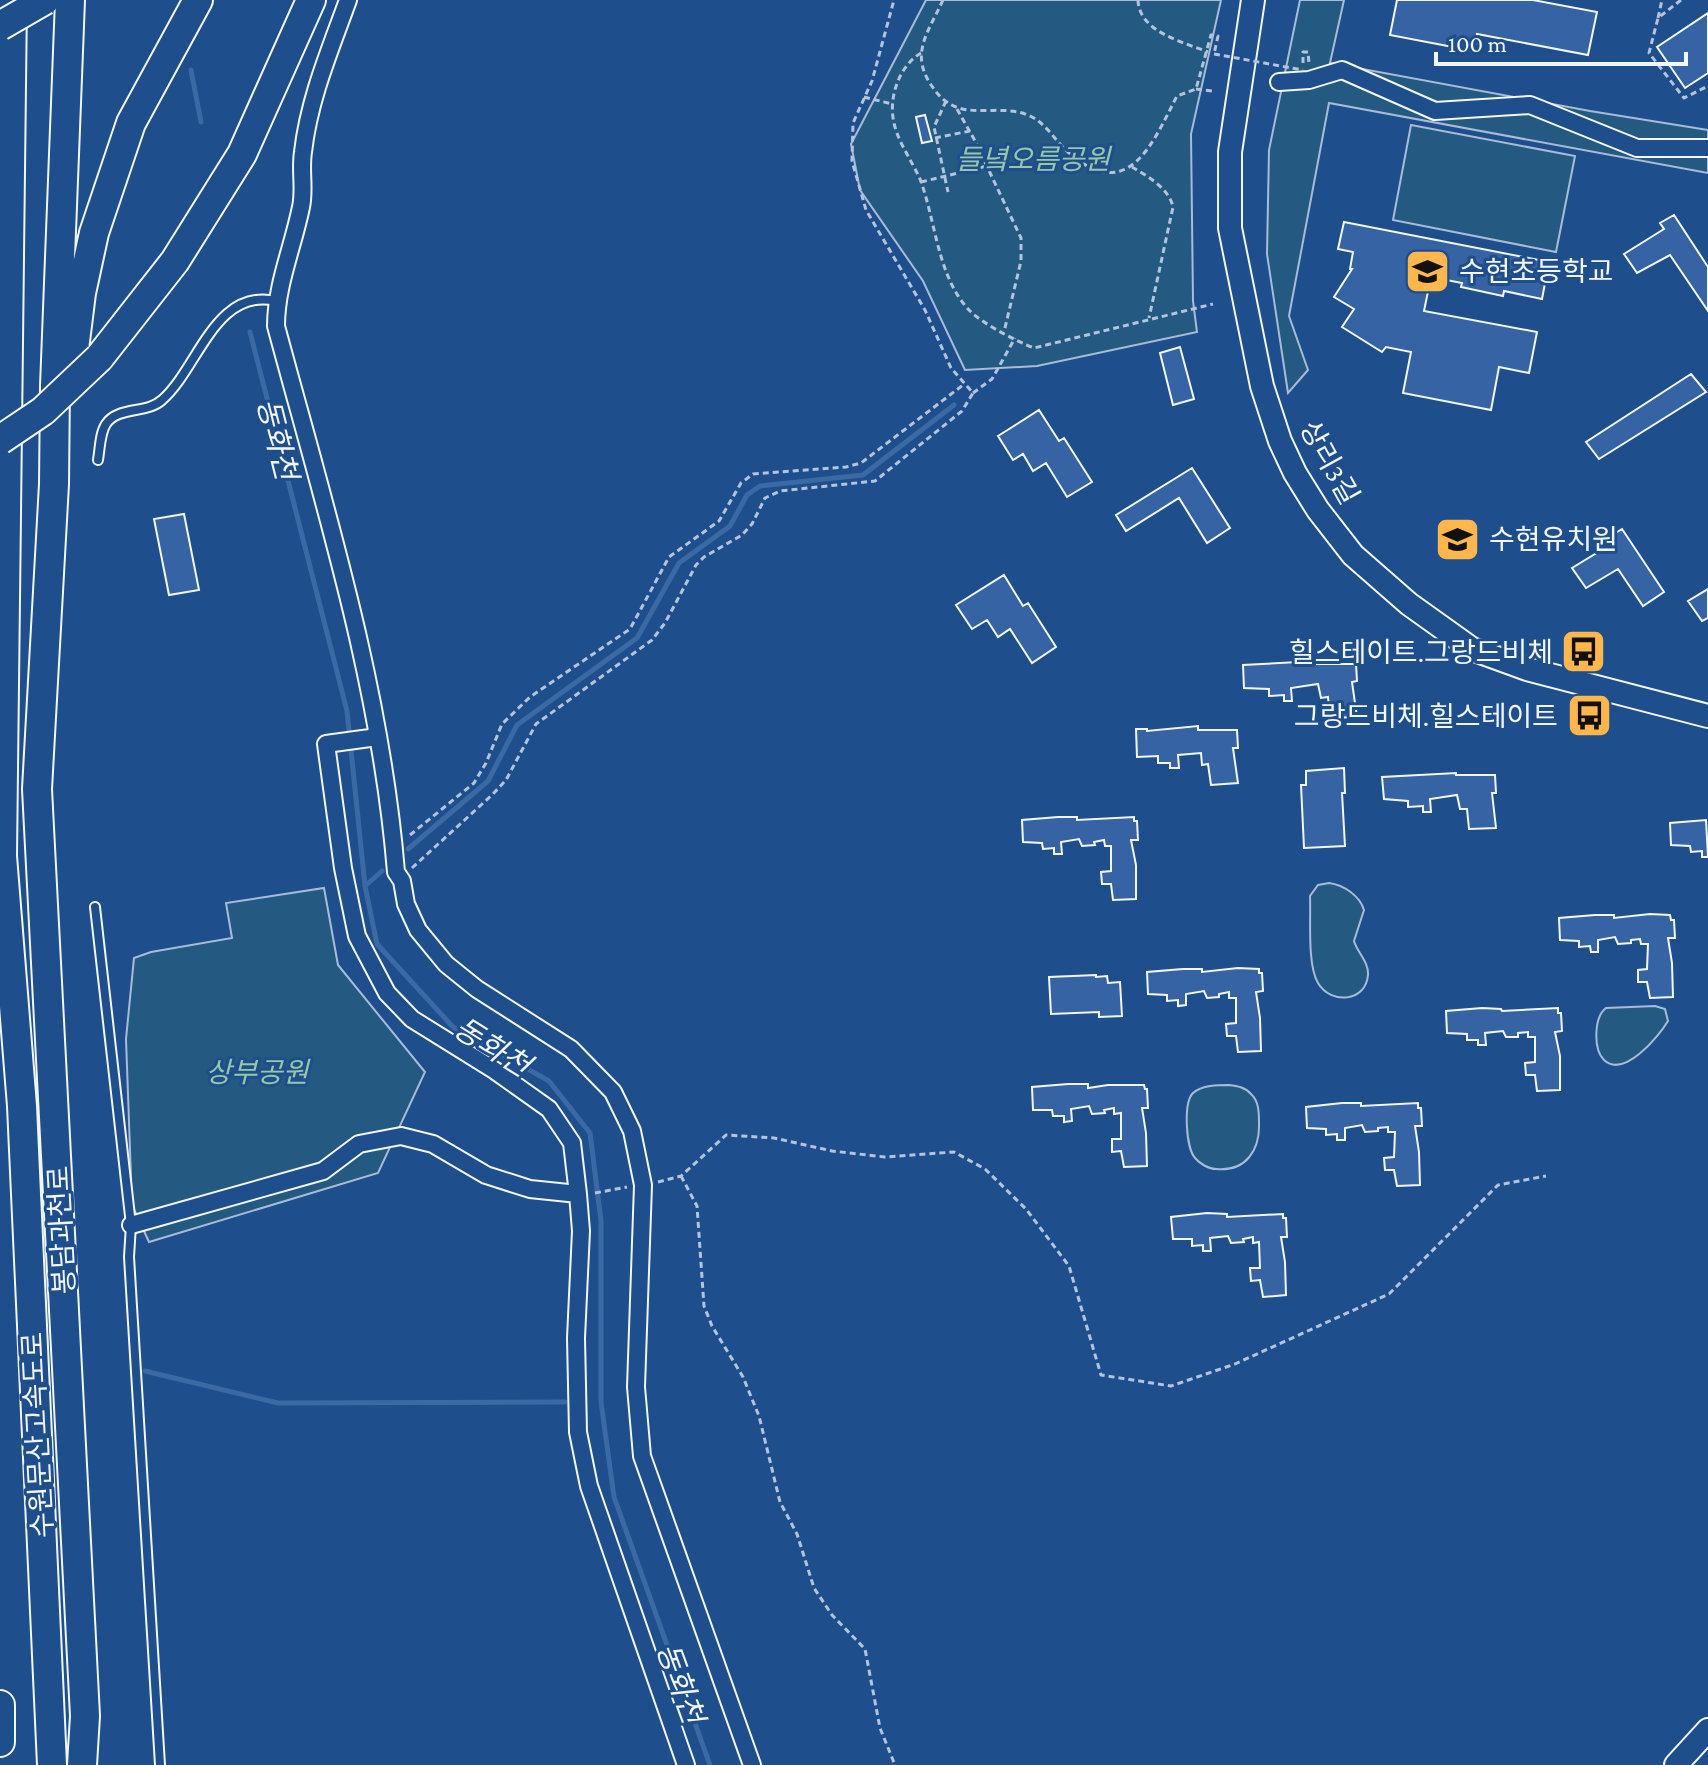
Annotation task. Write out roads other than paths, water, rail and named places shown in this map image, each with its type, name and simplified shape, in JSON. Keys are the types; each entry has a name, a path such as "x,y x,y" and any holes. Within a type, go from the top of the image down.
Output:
{"highway":[{"name":"수원문산고속도로","path":"10,0 2,856 22,1106 52,1765"},
{"path":"0,26 45,0"},
{"path":"54,484 70,0"},
{"path":"54,484 81,293 94,233 131,123 198,0"},
{"path":"0,440 43,411 99,358 175,261 242,154 311,0"},
{"name":"봉담과천로","path":"54,484 37,789 85,1716 82,1765"},
{"path":"0,1705 0,1742"}],"street":[{"path":"0,4 10,0"},
{"path":"348,0 309,112 302,156 304,196 294,245 276,301 276,326 352,613 374,736 388,790 396,872 402,881 406,904 418,930 446,964 477,989 571,1049 613,1092 632,1131 638,1186 636,1387 642,1456 752,1765"},
{"name":"상리3길","path":"1253,0 1230,152 1230,228 1262,386 1280,441 1318,510 1353,555 1409,604 1472,649 1527,669 1708,716"},
{"path":"1279,82 1309,80 1342,70 1435,111 1530,105 1637,148 1708,148"},
{"path":"374,736 326,744 343,868 357,936 387,993 412,1019 549,1109 572,1143 583,1194 576,1338 578,1432 589,1486 686,1765"},
{"path":"131,1225 323,1171 359,1144 401,1136 433,1144 486,1175 530,1189 583,1194"},
{"path":"1676,1765 1708,1730"}],"lane":[{"path":"98,460 106,424 115,416 148,409 160,403 175,389 224,317 237,306 261,298 276,301"},
{"path":"95,907 131,1225 129,1257 160,1765"}],"waterway":[{"path":"191,70 201,122"},
{"name":"동화천","path":"250,332 347,711 365,886 377,944 453,1027 549,1081 590,1133 601,1221 601,1402 614,1497 710,1765"},
{"path":"408,849 488,781 517,725 637,638 679,563 730,526 747,495 760,486 863,475 954,405"},
{"path":"365,886 382,871"},
{"path":"145,1371 278,1403 565,1402"}],"place":[{"name":"수현초등학교","path":"1428,271"},
{"name":"수현유치원","path":"1458,539"},
{"name":"힐스테이트.그랑드비체","path":"1584,652"},
{"name":"그랑드비체.힐스테이트","path":"1589,716"}],"park label":[{"name":"들녘오름공원","path":"1033,159"},
{"name":"상부공원","path":"257,1072"}]}
